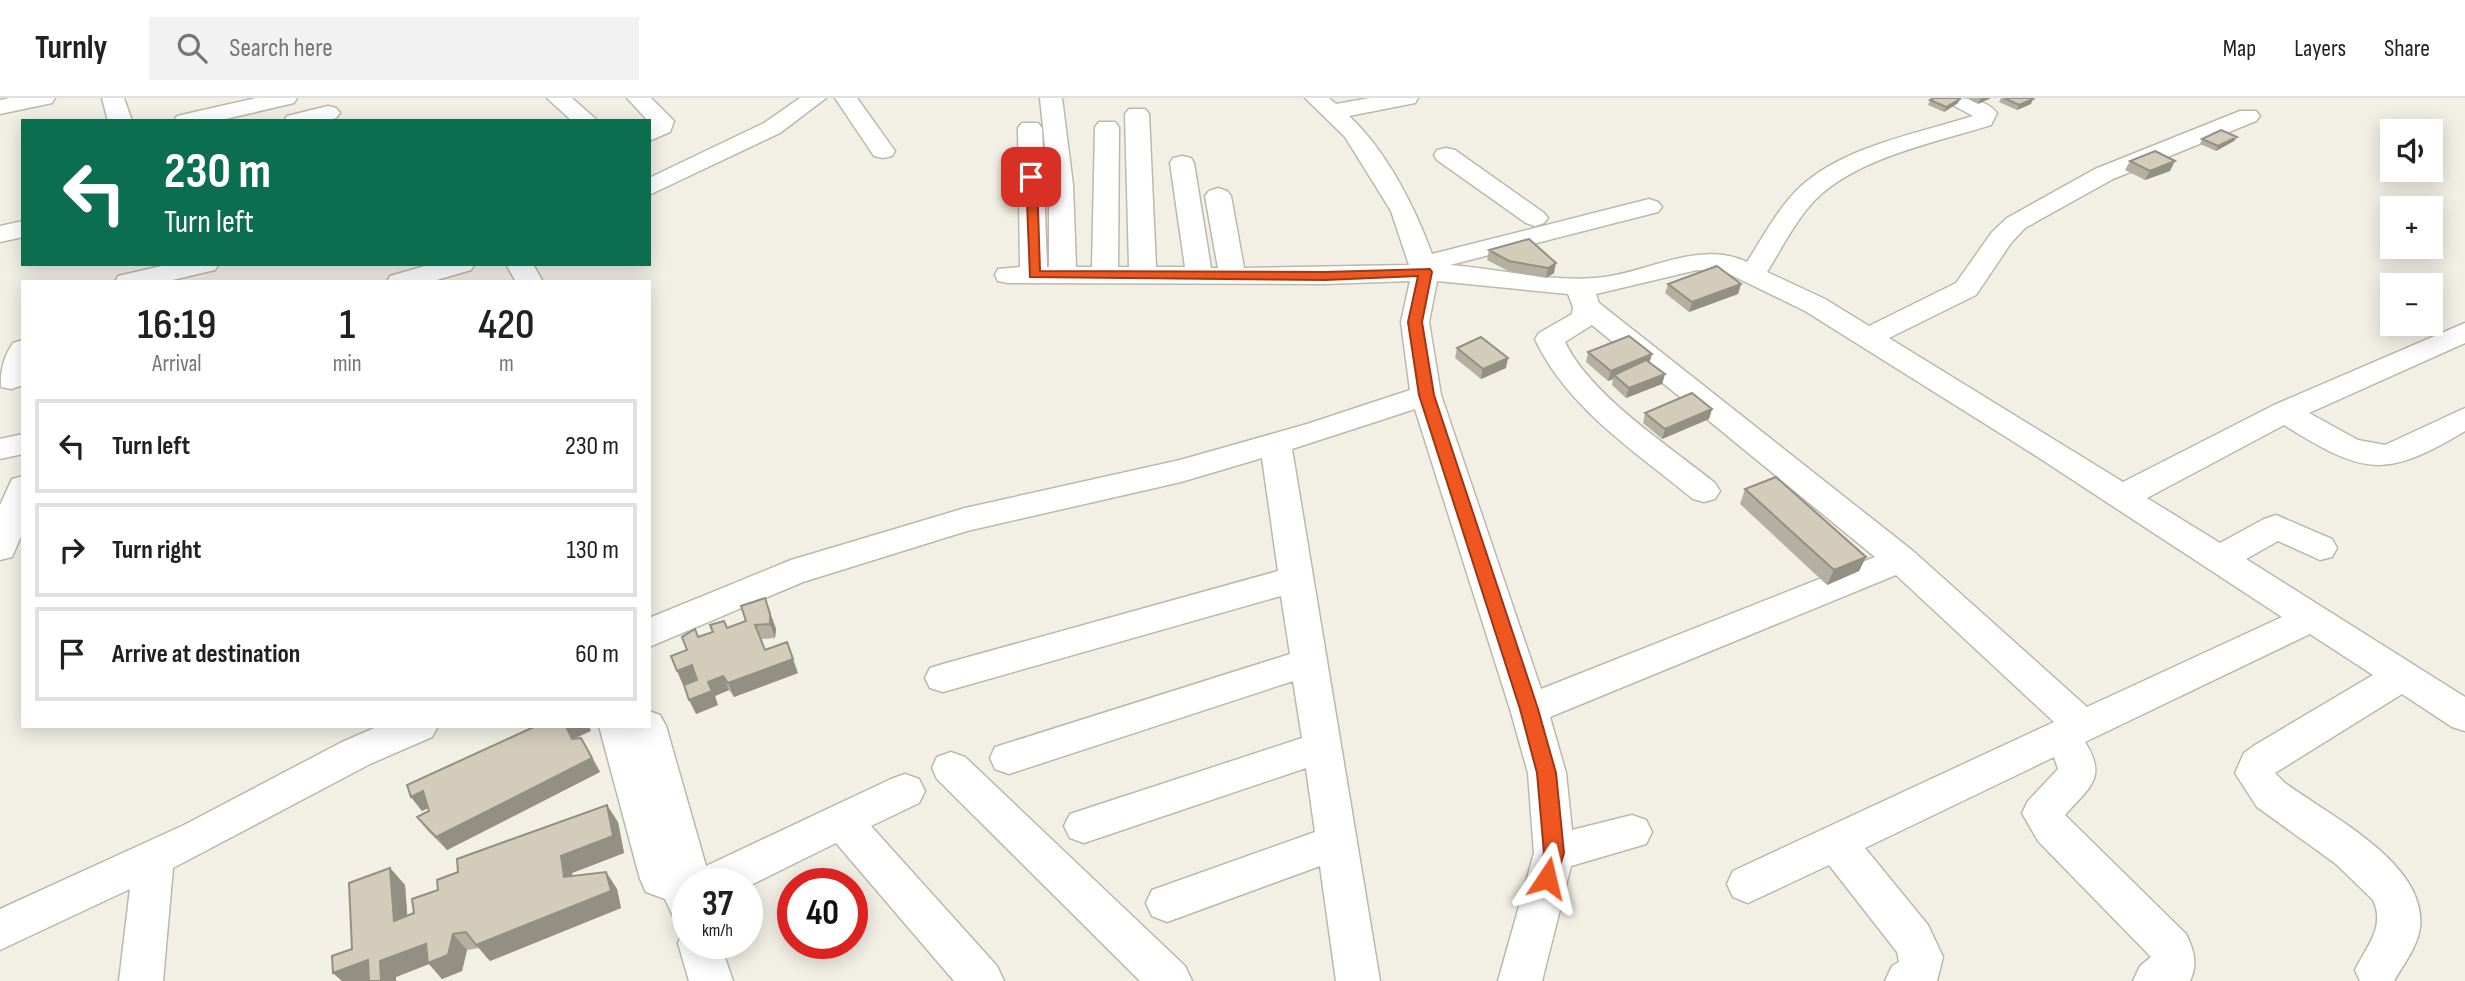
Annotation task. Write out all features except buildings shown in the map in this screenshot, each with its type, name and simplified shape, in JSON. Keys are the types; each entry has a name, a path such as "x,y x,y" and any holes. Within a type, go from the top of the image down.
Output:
{"street":[{"path":"0,107 44,98"},
{"path":"113,98 119,119"},
{"path":"194,119 286,98"},
{"path":"558,98 584,119"},
{"path":"638,98 662,121 663,127 651,133"},
{"path":"1051,98 1061,185 1063,274"},
{"path":"1324,105 1407,98"},
{"path":"1753,273 1807,194 1825,179 1854,163 1983,120 1985,113 1957,98"},
{"path":"651,187 772,128 812,99"},
{"path":"856,101 883,151"},
{"path":"1324,105 1354,133 1404,211 1422,261 1415,322 1426,395 1529,709 1547,773 1554,853 1520,981"},
{"path":"303,119 328,113"},
{"path":"1137,114 1143,274"},
{"path":"1868,338 1966,289 1978,276 2005,231 2016,223 2104,174 2248,116"},
{"path":"1105,274 1107,127"},
{"path":"1030,128 1021,275 1325,276 1422,261 1532,228 1650,207"},
{"path":"1446,155 1532,228 1578,293 1901,560 2072,731 2078,774 2042,813 2052,829 2171,948 2174,969 2155,981"},
{"path":"1182,163 1199,274"},
{"path":"1218,196 1233,274"},
{"path":"1532,228 1599,197"},
{"path":"0,234 21,229"},
{"path":"1422,261 1475,275 1578,293 1697,262 1730,264 1753,273 1815,305 2402,676 2456,699"},
{"path":"137,280 197,266"},
{"path":"407,280 455,266"},
{"path":"1578,293 1585,318 1549,339 1551,348 1578,385 1704,491"},
{"path":"2122,497 2285,412 2465,332"},
{"path":"11,380 21,354"},
{"path":"651,632 790,573 965,520 1181,471 1426,395"},
{"path":"2285,412 2352,449 2370,455 2386,456 2465,418"},
{"path":"1275,443 1358,981"},
{"path":"0,449 21,444"},
{"path":"0,548 16,497"},
{"path":"2219,559 2276,527 2320,548"},
{"path":"1529,709 1901,560"},
{"path":"943,678 1296,579"},
{"path":"1748,884 2312,618"},
{"path":"1009,758 1309,662"},
{"path":"2377,970 2399,926 2396,902 2374,872 2330,834 2270,794 2254,773 2258,764 2269,756 2402,676"},
{"path":"0,930 154,858 356,753 414,728"},
{"path":"619,728 661,879 672,884"},
{"path":"649,728 686,868"},
{"path":"1084,826 1322,747"},
{"path":"951,768 1170,981"},
{"path":"741,868 905,791"},
{"path":"840,820 982,981"},
{"path":"1554,853 1632,832"},
{"path":"1167,903 1337,842"},
{"path":"1836,843 1913,939 1921,957 1919,973 1907,981"},
{"path":"141,981 154,858"},
{"path":"704,959 710,981"}],"route":[{"path":"1031,177 1034,275 1325,276 1425,272 1415,322 1426,395 1529,709 1547,773 1554,853 1547,878"}]}
